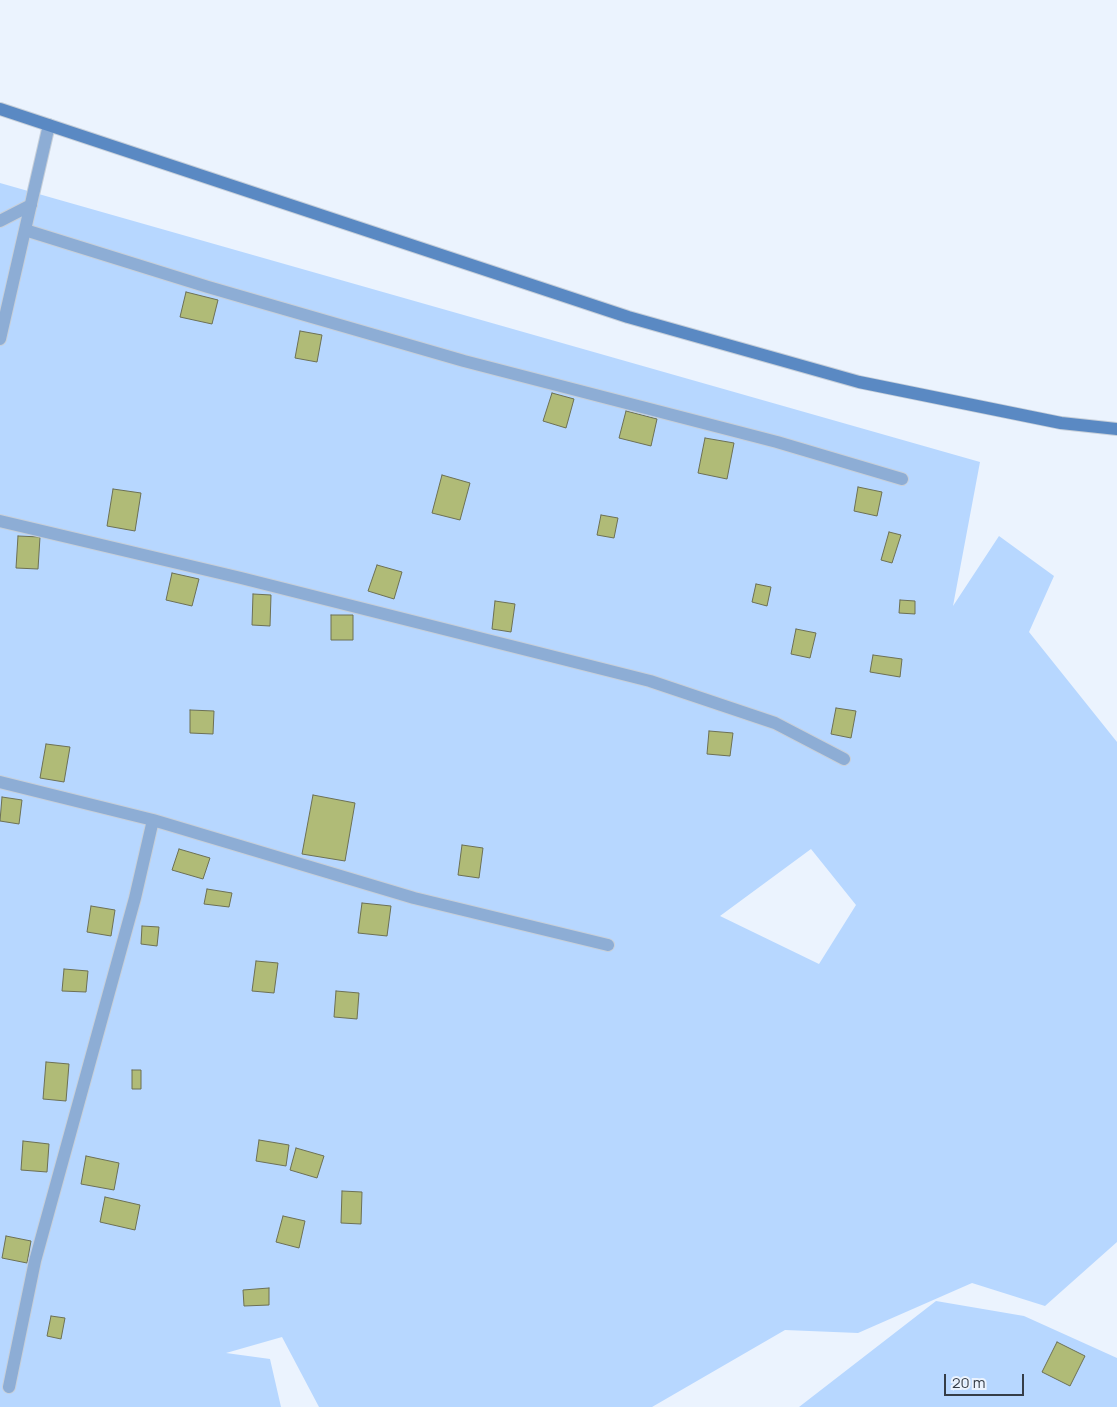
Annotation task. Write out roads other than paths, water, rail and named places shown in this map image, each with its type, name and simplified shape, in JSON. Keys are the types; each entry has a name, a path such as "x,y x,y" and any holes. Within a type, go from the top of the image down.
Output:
{"main road":[{"path":"0,109 638,319 859,382 1061,423 1117,429"}],"lane":[{"path":"0,339 49,125"},
{"path":"0,221 31,205"},
{"path":"25,230 208,287 464,361 777,442 902,478"},
{"path":"0,521 241,578 650,681 774,723 844,759"},
{"path":"0,782 153,820 414,898 608,945"},
{"path":"9,1387 35,1261 135,898 153,820"}]}
